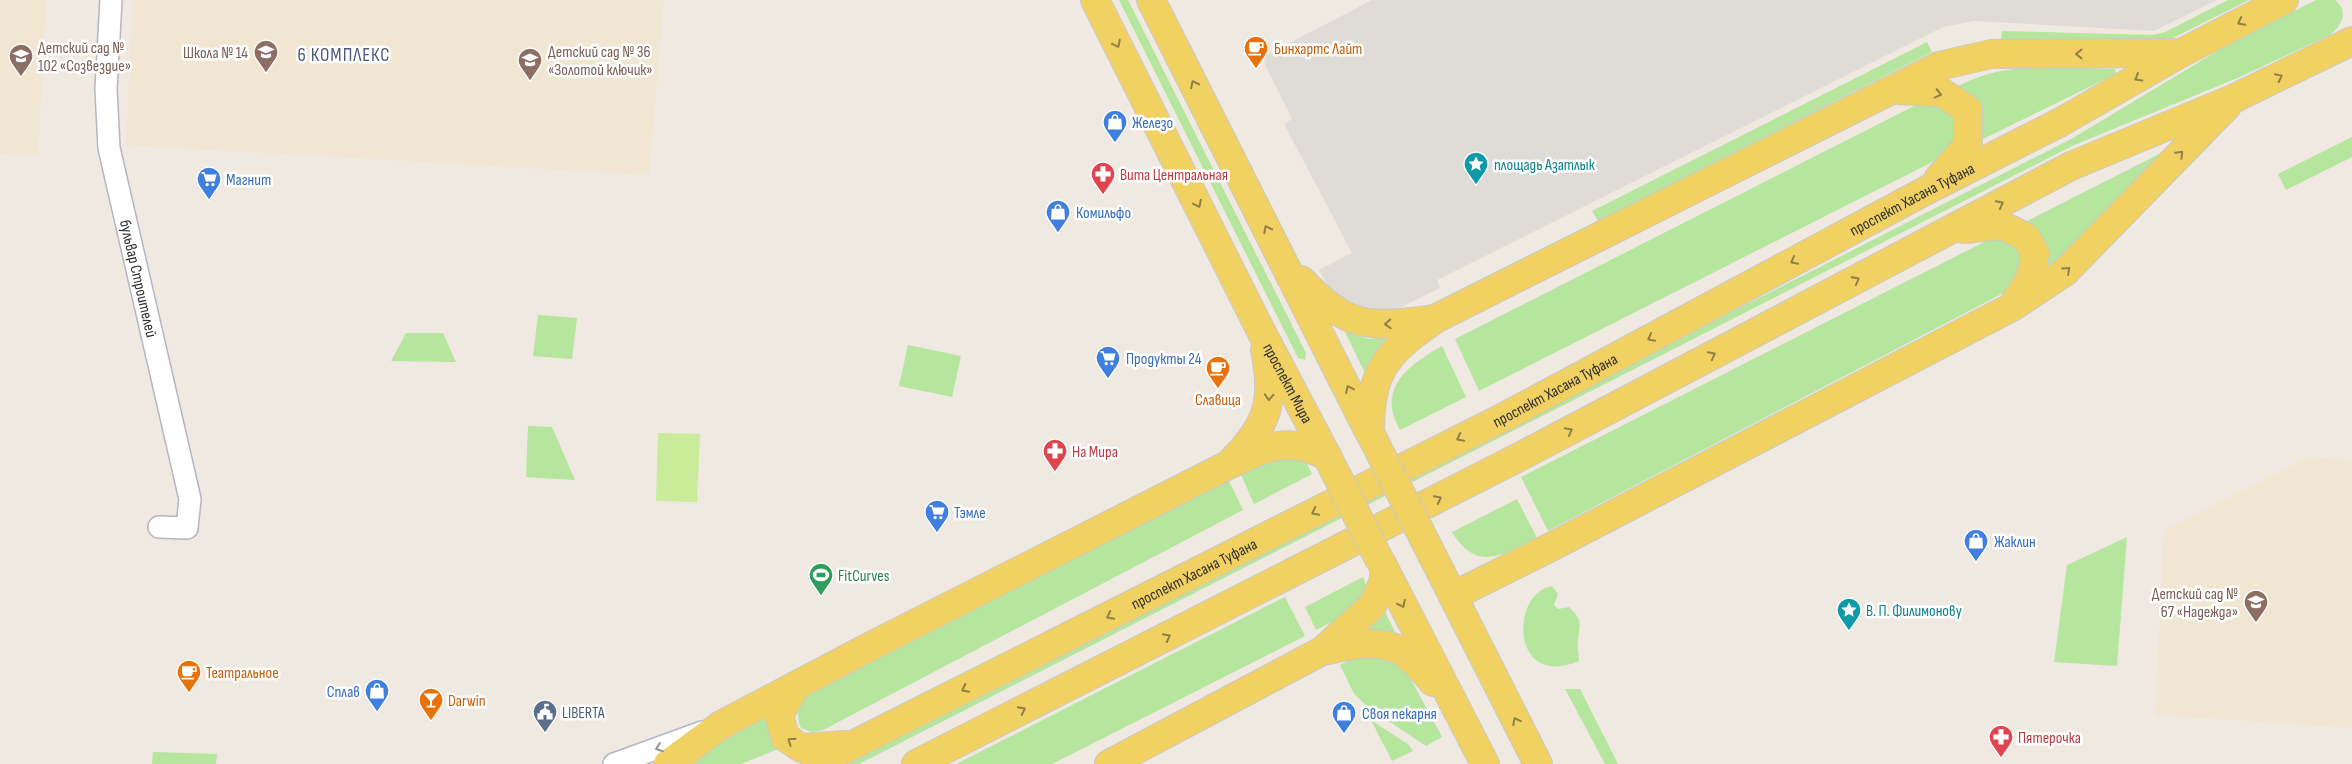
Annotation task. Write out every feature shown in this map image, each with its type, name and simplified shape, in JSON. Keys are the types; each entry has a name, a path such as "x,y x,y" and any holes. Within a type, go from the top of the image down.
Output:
{"main road":[{"name":"проспект Мира","path":"1096,0 1261,331 1485,764"},
{"path":"1152,0 1538,764"},
{"name":"проспект Хасана Туфана","path":"815,764 1504,416 1927,190 2058,123 2180,53 2284,0"},
{"path":"916,764 1525,454 2071,166 2235,98 2352,42"},
{"path":"1370,433 1370,403 1376,380 1385,363 1399,346 1437,318 1939,66 1991,54 2180,53"},
{"path":"1890,90 1941,92 1968,110 1968,145 1927,190"},
{"path":"1452,596 1567,539 2012,307 2064,272 2235,98"},
{"path":"1947,231 2001,225 2026,237 2035,253 2030,277 2012,307"},
{"path":"1283,261 1332,310 1352,320 1385,325 1437,318"},
{"path":"1228,465 1257,433 1269,405 1269,370 1261,331"},
{"path":"668,764 722,725 1228,465 1273,446 1290,444 1310,448 1327,456"},
{"path":"1108,764 1322,651 1372,606 1383,583 1382,565"},
{"path":"1322,651 1354,644 1378,644 1400,650 1418,665 1457,710"},
{"path":"796,686 780,715 784,737 801,748 855,744"}],"street":[{"name":"бульвар Строителей","path":"111,0 106,89 108,148 190,499 187,528 159,527"},
{"path":"614,764 722,725"}],"shaded area":[{"name":"Детский сад № 102 «Созвездие»","path":"0,0 46,0 38,156 0,154"},
{"path":"133,0 664,0 649,175 126,145"},
{"name":"площадь Азатлык","path":"1372,0 2217,0 2154,31 1974,21 1943,27 1437,280 1440,288 1381,317 1335,299 1319,270 1352,253 1284,124 1292,119 1265,65 1263,57"},
{"name":"Детский сад № 67 «Надежда»","path":"2308,457 2352,460 2352,728 2155,715 2164,531"}],"green space":[{"path":"1119,0 1128,0 1306,353 1305,360 1298,358"},
{"path":"2228,0 2249,0 2165,42 2001,41 2002,31 2154,35 2165,32"},
{"path":"2316,0 2335,0 2342,9 2342,19 2338,27 2330,35 2240,77 2072,146 859,764 844,764 2073,138 2224,47"},
{"path":"1927,42 1932,52 1598,221 1592,211"},
{"path":"2023,68 2115,69 2116,74 1981,140 1982,123 1979,109 1970,97 1956,87 1991,73"},
{"path":"1922,102 1947,104 1961,123 1952,152 1479,391 1455,339"},
{"path":"2352,137 2352,157 2286,190 2278,174"},
{"path":"2163,152 2068,255 2045,270 2021,224"},
{"path":"1996,236 2003,237 2025,253 2017,286 1548,531 1521,477"},
{"path":"538,315 577,318 572,359 533,356"},
{"path":"1345,332 1369,339 1394,336 1366,375"},
{"path":"406,333 443,333 456,362 391,361"},
{"path":"908,345 961,356 952,397 899,386"},
{"path":"1442,346 1466,397 1400,430 1394,415 1392,402 1394,390 1399,380 1418,361"},
{"path":"528,426 552,427 575,480 526,477"},
{"path":"658,433 700,434 697,502 656,501"},
{"path":"1275,453 1303,456 1312,474 1254,504 1239,470"},
{"path":"1226,475 1243,510 823,730 812,732 801,728 798,712 807,688"},
{"path":"1517,499 1537,538 1513,550 1491,557 1471,553 1461,545 1452,532"},
{"path":"2127,537 2117,666 2054,662 2067,565"},
{"path":"1363,577 1366,587 1364,596 1359,603 1343,616 1316,630 1305,607"},
{"path":"1552,586 1558,594 1554,605 1558,609 1569,607 1580,622 1579,661 1556,666 1540,662 1529,652 1524,637 1524,620 1529,605 1538,592"},
{"path":"1285,597 1305,636 1052,764 956,764"},
{"path":"1382,606 1397,636 1369,633 1365,625"},
{"path":"1384,654 1406,670 1442,737 1426,746 1369,708 1354,694 1340,665 1361,655"},
{"path":"1565,689 1580,689 1618,764 1605,764"},
{"path":"774,702 786,746 741,764 686,764"},
{"path":"1371,720 1409,745 1413,751 1392,761"},
{"path":"153,752 217,754 216,764 152,764"}],"place":[{"name":"Бинхартс Лайт","path":"1256,69"},
{"name":"Школа № 14","path":"266,73"},
{"name":"Детский сад № 102 «Созвездие»","path":"21,77"},
{"name":"Детский сад № 36 «Золотой ключик»","path":"530,81"},
{"name":"Железо","path":"1115,143"},
{"name":"площадь Азатлык","path":"1476,185"},
{"name":"Вита Центральная","path":"1103,195"},
{"name":"Магнит","path":"209,200"},
{"name":"Комильфо","path":"1058,233"},
{"name":"Продукты 24","path":"1108,379"},
{"name":"Славица","path":"1218,389"},
{"name":"На Мира","path":"1055,472"},
{"name":"Тэмле","path":"937,533"},
{"name":"Жаклин","path":"1976,562"},
{"name":"FitCurves","path":"821,596"},
{"name":"Детский сад № 67 «Надежда»","path":"2256,623"},
{"name":"В. П. Филимонову","path":"1849,631"},
{"name":"Театральное","path":"189,693"},
{"name":"Сплав","path":"377,712"},
{"name":"Darwin","path":"431,721"},
{"name":"LIBERTA","path":"545,733"},
{"name":"Своя пекарня","path":"1344,734"},
{"name":"Пятерочка","path":"2001,758"}],"district":[{"name":"6 КОМПЛЕКС","path":"344,54"}]}
